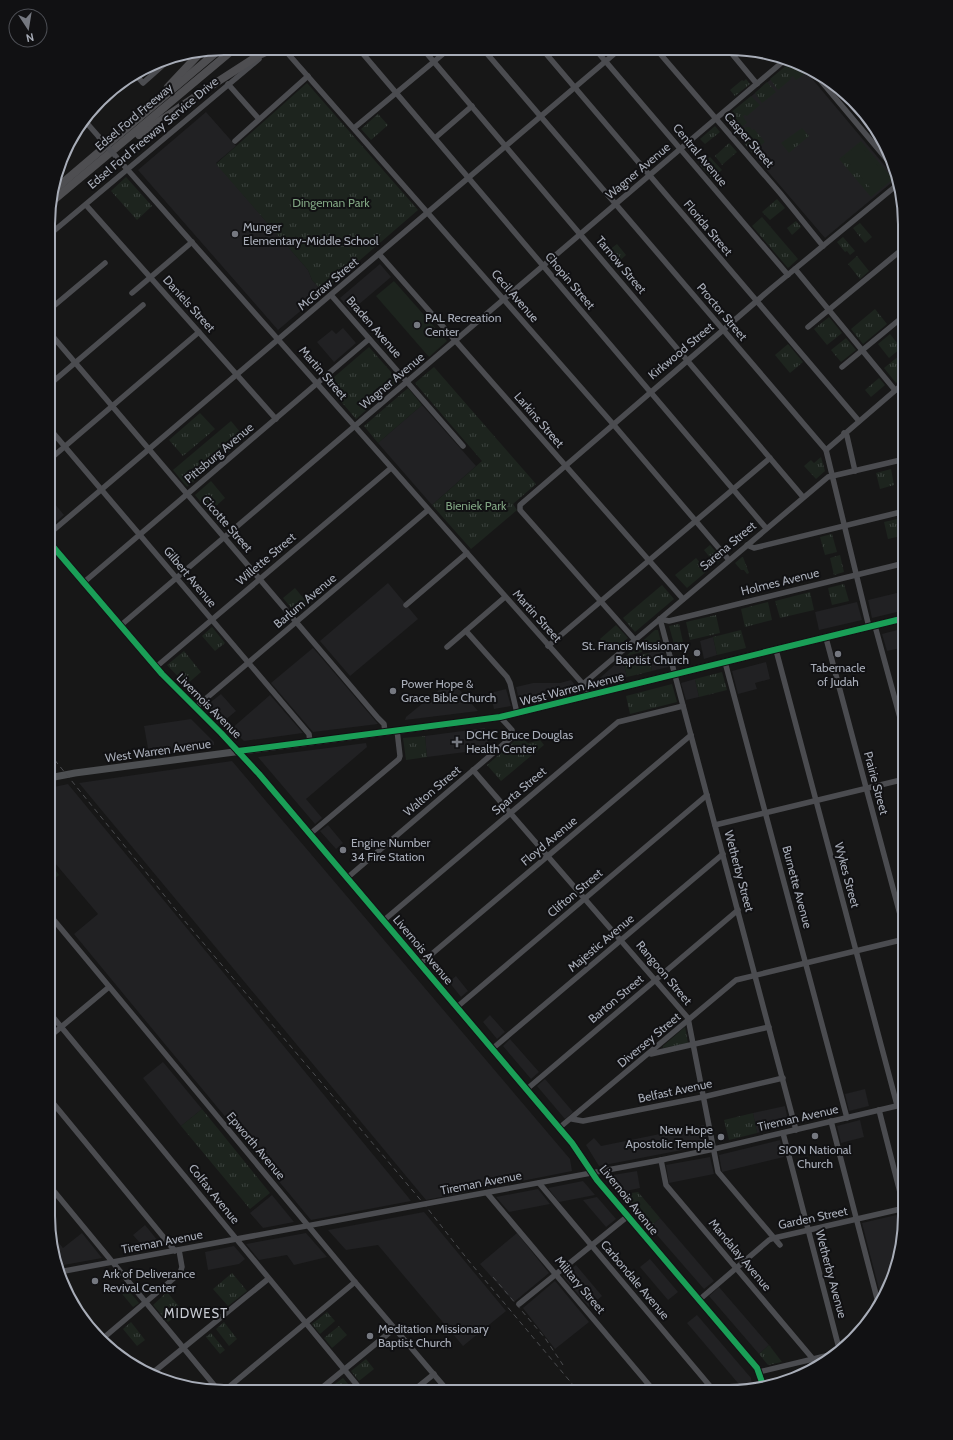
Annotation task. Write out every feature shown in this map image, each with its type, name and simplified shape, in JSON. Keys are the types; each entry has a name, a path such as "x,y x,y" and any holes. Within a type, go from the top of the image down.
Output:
{"highway":[{"name":"Edsel Ford Freeway","path":"60,184 213,55"},
{"name":"Edsel Ford Freeway","path":"57,198 227,55"},
{"path":"118,147 260,55"},
{"path":"118,135 132,119 166,89 196,57"},
{"path":"60,184 64,181"}],"main road":[{"name":"Livernois Avenue","path":"55,549 156,667 238,751 457,1007 573,1145 592,1173 759,1372 762,1382"},
{"name":"West Warren Avenue","path":"55,777 238,751 500,717 898,620"}],"street":[{"name":"Edsel Ford Freeway Service Drive","path":"55,230 264,55"},
{"name":"Cecil Avenue","path":"289,55 613,424 729,560"},
{"name":"Chopin Street","path":"364,55 766,528"},
{"name":"Tarnow Street","path":"428,55 803,497"},
{"path":"354,128 442,55"},
{"name":"Proctor Street","path":"488,55 826,450 856,575 898,713"},
{"name":"Florida Street","path":"547,55 858,421"},
{"name":"Central Avenue","path":"601,55 788,275"},
{"name":"McGraw Street","path":"55,529 613,55"},
{"name":"Casper Street","path":"661,55 823,246"},
{"path":"732,55 757,84"},
{"name":"Wagner Avenue","path":"120,626 781,63"},
{"path":"139,78 143,83 161,67"},
{"path":"235,141 308,76"},
{"path":"821,82 884,156"},
{"path":"228,84 259,119"},
{"path":"435,138 472,106"},
{"name":"Martin Street","path":"88,124 583,684 588,696"},
{"name":"Kirkwood Street","path":"601,601 520,510 520,503 795,269 894,187"},
{"name":"Daniels Street","path":"86,205 276,419"},
{"path":"132,293 192,242"},
{"path":"808,327 898,253"},
{"name":"Larkins Street","path":"379,254 683,599"},
{"path":"55,305 104,263"},
{"path":"795,269 895,390"},
{"name":"Braden Avenue","path":"331,295 463,446"},
{"path":"55,380 143,305"},
{"path":"842,367 898,321"},
{"path":"55,455 199,332"},
{"name":"Cicotte Street","path":"55,339 384,724 385,732"},
{"name":"Pittsburg Avenue","path":"83,582 369,339"},
{"path":"826,450 898,388"},
{"path":"844,433 855,471"},
{"name":"Gilbert Avenue","path":"55,435 309,734 310,742"},
{"path":"548,646 770,458"},
{"name":"Sarena Street","path":"583,684 828,477 898,461"},
{"name":"Willette Street","path":"156,667 391,468"},
{"name":"Barlum Avenue","path":"196,707 428,510"},
{"path":"747,544 754,548 898,513"},
{"path":"406,605 467,553"},
{"name":"Holmes Avenue","path":"660,619 669,621 898,565"},
{"path":"447,647 505,597"},
{"path":"601,601 635,640"},
{"name":"Wetherby Street","path":"660,619 676,674 683,706 796,1130"},
{"path":"466,631 507,678 510,683 517,713"},
{"name":"Prairie Street","path":"826,638 898,907"},
{"name":"Wykes Street","path":"776,650 897,1106"},
{"name":"Burnette Avenue","path":"726,662 847,1118"},
{"name":"Sparta Street","path":"383,921 618,722 683,706"},
{"name":"Walton Street","path":"347,878 512,737 512,730 500,717"},
{"path":"310,834 399,759 400,756 397,730"},
{"name":"Floyd Avenue","path":"420,964 691,735"},
{"name":"Rangoon Street","path":"473,770 689,1020 719,1174 780,1245"},
{"path":"715,825 898,781"},
{"name":"Clifton Street","path":"457,1007 707,796"},
{"name":"Majestic Avenue","path":"492,1049 723,854"},
{"name":"Barton Street","path":"527,1090 738,910"},
{"name":"Epworth Avenue","path":"55,921 308,1226 443,1385"},
{"name":"Diversey Street","path":"559,1128 572,1119 736,980 898,941"},
{"path":"55,1032 109,987"},
{"name":"Colfax Avenue","path":"55,1019 357,1385"},
{"path":"649,1054 769,1027"},
{"name":"Belfast Avenue","path":"572,1119 583,1120 703,1097 783,1078"},
{"path":"55,1106 177,1250 182,1267 180,1274 105,1337"},
{"name":"Tireman Avenue","path":"64,1271 661,1160 897,1106"},
{"path":"879,1110 898,1184"},
{"path":"831,1121 877,1298"},
{"name":"Wetherby Avenue","path":"783,1133 837,1346"},
{"name":"Mandalay Avenue","path":"661,1160 666,1185 813,1359"},
{"name":"Carbondale Avenue","path":"539,1183 709,1385"},
{"path":"55,1193 214,1385"},
{"name":"Military Street","path":"487,1193 649,1385"},
{"name":"Garden Street","path":"699,1300 769,1240 898,1210"},
{"path":"519,1304 628,1216"},
{"path":"155,1371 268,1279"},
{"path":"231,1385 355,1282"},
{"path":"325,1385 395,1328"},
{"path":"759,1372 824,1356"},
{"path":"420,1385 434,1374"}],"shaded area":[{"path":"787,65 809,75 890,171 893,182 825,238 724,120"},
{"name":"Munger Elementary-Middle School","path":"206,112 236,146 216,163 308,270 312,280 323,292 278,330 138,170"},
{"path":"380,264 391,277 351,311 340,298"},
{"path":"343,328 356,343 334,362 317,342 332,330 336,334"},
{"path":"422,405 476,466 432,505 378,443"},
{"path":"55,504 64,515 55,523"},
{"path":"388,583 418,619 350,676 320,641"},
{"path":"898,593 898,612 872,618 868,600"},
{"path":"857,602 862,620 819,630 815,612"},
{"path":"898,630 898,649 887,651 882,634"},
{"path":"713,637 717,655 704,659 700,641"},
{"path":"313,648 378,724 313,732 271,683"},
{"path":"663,649 668,667 652,671 648,653"},
{"path":"623,660 627,677 592,685 619,661"},
{"path":"766,662 770,679 755,683 757,689 738,694 732,671"},
{"path":"695,679 699,697 686,700 681,683"},
{"path":"451,680 478,711 405,720 406,717"},
{"path":"571,680 579,690 520,704 516,687 533,683 560,683"},
{"path":"506,689 511,706 494,709 490,693"},
{"path":"221,694 236,711 224,721 207,705"},
{"path":"270,695 303,733 244,741 231,729"},
{"path":"191,719 214,742 214,745 149,754 144,726"},
{"name":"DCHC Bruce Douglas Health Center","path":"485,728 489,749 427,757 425,736"},
{"path":"366,743 367,747 306,799 322,818 315,824 258,757"},
{"path":"232,761 570,1159 572,1171 426,1200 79,783"},
{"path":"68,784 411,1201 311,1220 74,934 98,914 55,863 55,787"},
{"path":"328,825 343,843 336,849 320,831"},
{"path":"456,976 468,991 461,997 449,982"},
{"path":"490,1015 505,1032 497,1039 483,1022"},
{"path":"510,1039 539,1072 531,1079 503,1046"},
{"path":"163,1062 202,1109 181,1126 143,1078"},
{"path":"545,1079 573,1112 565,1119 537,1086"},
{"path":"865,1089 869,1106 849,1111 845,1094"},
{"path":"785,1106 789,1125 757,1133 753,1113"},
{"path":"860,1120 864,1137 841,1143 837,1126"},
{"path":"704,1125 708,1145 599,1166 586,1145 594,1138 601,1146"},
{"path":"780,1140 784,1157 722,1172 719,1155"},
{"path":"710,1157 714,1174 669,1183 666,1165"},
{"path":"637,1171 640,1188 621,1192 607,1176"},
{"path":"583,1181 595,1195 559,1202 548,1188"},
{"path":"538,1189 550,1204 509,1212 496,1197"},
{"path":"272,1195 294,1222 263,1228 250,1213"},
{"path":"597,1197 616,1219 606,1227 583,1200"},
{"path":"424,1212 506,1311 463,1346 378,1245 346,1250 328,1230"},
{"path":"898,1215 895,1249 889,1271 880,1293 862,1223"},
{"path":"660,1218 714,1281 704,1289 650,1227"},
{"path":"145,1225 163,1247 146,1250 133,1235"},
{"path":"82,1233 102,1258 62,1265 57,1241 63,1248"},
{"path":"306,1233 327,1257 294,1265 287,1255 259,1260 246,1244"},
{"path":"517,1233 549,1273 514,1302 480,1264"},
{"path":"234,1246 245,1259 239,1264 208,1270 205,1252"},
{"path":"650,1259 678,1292 668,1300 640,1267"},
{"path":"576,1265 602,1296 589,1307 563,1276"},
{"path":"555,1281 589,1322 555,1349 523,1308"},
{"path":"719,1287 769,1345 759,1354 709,1296"},
{"path":"697,1315 751,1378 752,1384 740,1385 687,1323"}],"green space":[{"path":"787,65 806,73 796,80 793,76 778,90 770,79"},
{"path":"746,79 750,84 735,96 730,90 742,80 744,81"},
{"path":"767,82 776,92 762,103 755,93"},
{"name":"Dingeman Park","path":"307,83 418,210 323,292 312,280 308,270 216,164"},
{"path":"751,96 760,105 747,116 743,116 747,123 735,132 724,118"},
{"path":"378,114 388,125 371,140 361,129"},
{"path":"715,126 720,132 705,144 700,139"},
{"path":"746,127 750,127 752,130 754,129 765,142 752,153 738,135"},
{"path":"802,128 809,136 789,153 781,143"},
{"path":"861,141 891,177 892,180 871,197 839,159"},
{"path":"729,143 737,152 722,165 715,156"},
{"path":"859,144 889,179 874,192 844,157"},
{"path":"710,157 722,170 712,179 700,165"},
{"path":"126,177 152,206 137,220 111,191"},
{"path":"777,199 785,208 770,220 762,212"},
{"path":"762,217 798,259 788,268 752,226"},
{"path":"796,221 801,227 792,235 787,228"},
{"path":"860,223 872,237 865,243 853,228"},
{"path":"843,237 855,251 850,255 847,251 845,252 837,242"},
{"path":"617,244 626,255 614,266 604,254"},
{"path":"857,256 869,271 860,279 848,264"},
{"name":"PAL Recreation Center","path":"394,281 447,341 429,357 376,296"},
{"path":"875,309 887,324 863,344 851,329"},
{"path":"829,317 842,333 827,345 814,329"},
{"path":"890,334 898,344 898,350 889,358 878,344"},
{"path":"846,338 856,350 841,362 831,350"},
{"path":"788,344 803,362 790,373 775,355"},
{"path":"369,347 399,381 356,419 326,384"},
{"path":"898,357 898,381 896,383 884,368"},
{"name":"Bieniek Park","path":"434,367 536,484 513,504 517,510 471,549 432,505 482,461 415,383"},
{"path":"879,378 885,385 871,397 865,390"},
{"path":"408,388 422,405 378,443 364,426"},
{"path":"200,413 215,429 183,456 169,440"},
{"path":"231,421 245,438 187,487 173,470"},
{"path":"821,457 825,471 816,479 804,466 811,460 814,463"},
{"path":"891,469 894,485 880,489 876,473"},
{"path":"211,481 225,498 209,512 195,495"},
{"path":"897,519 898,537 888,539 884,522"},
{"path":"832,534 837,552 825,555 820,537"},
{"path":"710,545 722,559 715,564 704,550"},
{"path":"840,555 844,572 834,575 830,558"},
{"path":"742,557 749,573 747,574 735,563"},
{"path":"696,558 707,571 687,588 675,575"},
{"path":"844,584 849,601 832,605 828,588"},
{"path":"662,585 674,599 635,632 623,618"},
{"path":"295,588 309,605 297,615 283,598"},
{"path":"810,592 814,610 780,618 775,601"},
{"path":"768,602 772,620 745,627 741,609"},
{"path":"716,615 720,633 690,640 686,622"},
{"path":"679,624 683,642 674,644 669,626"},
{"path":"616,625 628,638 612,652 600,639"},
{"path":"212,627 225,643 215,651 202,636"},
{"path":"655,630 658,630 662,647 626,656"},
{"path":"741,630 746,648 717,655 713,637"},
{"path":"184,651 201,672 186,685 167,665"},
{"path":"648,653 652,671 627,677 623,660"},
{"path":"722,672 727,690 699,697 695,679"},
{"path":"672,684 677,702 630,714 626,696"},
{"path":"425,736 427,757 406,760 403,738"},
{"path":"520,736 528,743 540,740 544,745 501,781 487,765"},
{"path":"55,870 59,875 55,878"},
{"path":"685,1027 688,1043 663,1048 663,1046"},
{"path":"202,1109 270,1193 250,1209 181,1126"},
{"path":"753,1113 757,1133 729,1140 724,1120"},
{"path":"638,1192 660,1218 650,1227 625,1194"},
{"path":"232,1273 247,1291 228,1306 213,1289"},
{"path":"124,1285 139,1303 133,1307 118,1289"},
{"path":"167,1292 183,1311 168,1322 153,1305"},
{"path":"327,1312 335,1321 320,1334 312,1324"},
{"path":"131,1322 145,1340 137,1346 123,1329"},
{"path":"224,1322 237,1339 229,1346 216,1329"},
{"path":"339,1326 347,1335 332,1348 324,1338"},
{"path":"211,1333 225,1350 220,1354 206,1337"},
{"path":"769,1345 782,1362 768,1365 759,1354"},
{"path":"366,1359 374,1369 359,1381 351,1371"},
{"path":"343,1378 349,1385 334,1385"}],"railway":[{"path":"55,760 183,919 424,1204 468,1260 573,1385"},
{"path":"493,1277 545,1338 563,1365"}],"cycle path":[{"path":"55,549 162,674 221,733 259,774 572,1143 597,1180 757,1368 762,1382"},
{"path":"238,751 500,717 898,620"}],"place":[{"name":"Munger Elementary-Middle School","path":"235,234"},
{"name":"PAL Recreation Center","path":"417,325"},
{"name":"St. Francis Missionary Baptist Church","path":"697,653"},
{"name":"Tabernacle of Judah","path":"838,654"},
{"name":"Power Hope & Grace Bible Church","path":"393,691"},
{"name":"DCHC Bruce Douglas Health Center","path":"457,742"},
{"name":"Engine Number 34 Fire Station","path":"343,850"},
{"name":"SION National Church","path":"815,1136"},
{"name":"New Hope Apostolic Temple","path":"721,1137"},
{"name":"Ark of Deliverance Revival Center","path":"95,1281"},
{"name":"Meditation Missionary Baptist Church","path":"370,1336"}],"district":[{"name":"MIDWEST","path":"196,1313"}]}
